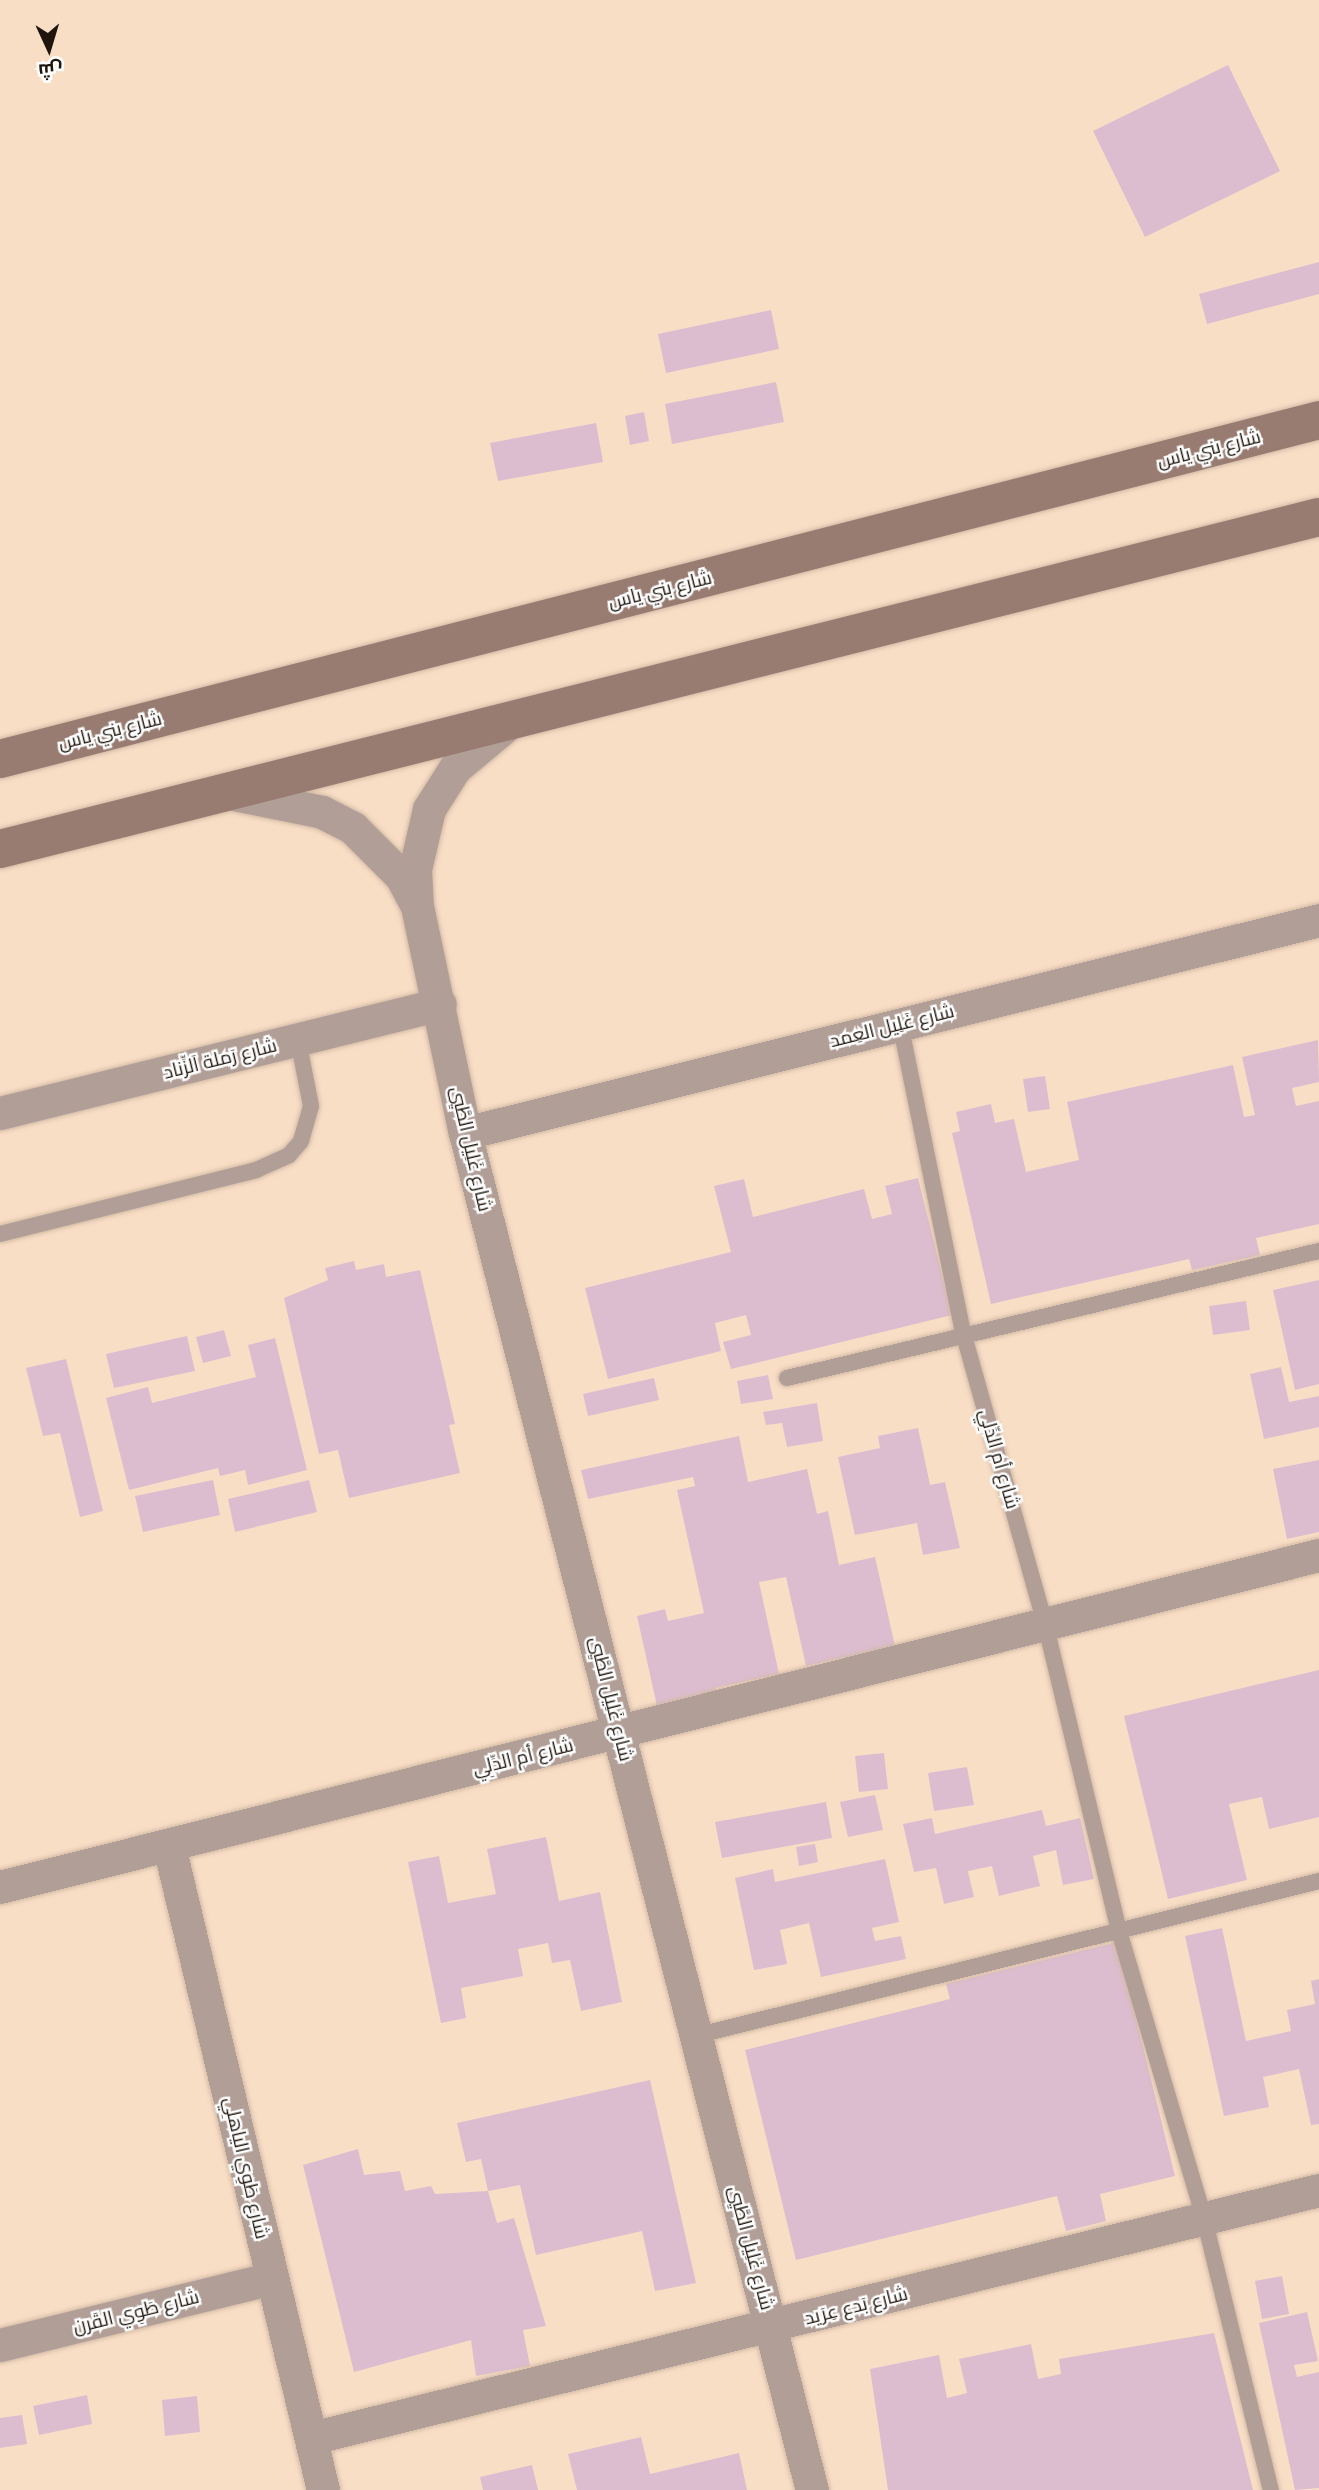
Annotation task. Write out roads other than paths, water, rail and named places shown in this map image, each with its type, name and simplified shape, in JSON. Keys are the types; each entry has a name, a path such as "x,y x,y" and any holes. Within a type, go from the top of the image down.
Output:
{"main road":[{"name":"شارع بني ياس","path":"0,759 1319,420"},
{"path":"0,849 1319,517"}],"street":[{"name":"شارع غَلِيل الطَّيِي","path":"512,721 455,768 429,809 415,869 417,906 440,1004 465,1133 812,2490"},
{"name":"شارع غَلِيل الطَّيِي","path":"226,793 322,812 353,828 401,876 417,906"},
{"name":"شارع غَلِيل العِمد","path":"465,1133 1319,920"},
{"name":"شارع رَملة اَلزِّناد","path":"0,1112 440,1004"},
{"name":"شارع أم الدِّلِي","path":"0,1887 1046,1627 1319,1555"},
{"name":"شارع طَوِي الياهلِي","path":"169,1846 323,2490"},
{"name":"شارع بَدع عِرَيد","path":"311,2438 772,2327 1319,2190"},
{"name":"شارع طَوِي القَرن","path":"0,2345 272,2278"}],"lane":[{"name":"شارع أم الدِّلِي","path":"900,1023 963,1332 1046,1627"},
{"path":"0,1234 256,1170 289,1155 305,1133 311,1106 298,1040"},
{"path":"787,1378 963,1332 1319,1251"},
{"path":"1046,1627 1119,1931 1204,2218 1271,2490"},
{"path":"695,2036 1319,1881"}]}
